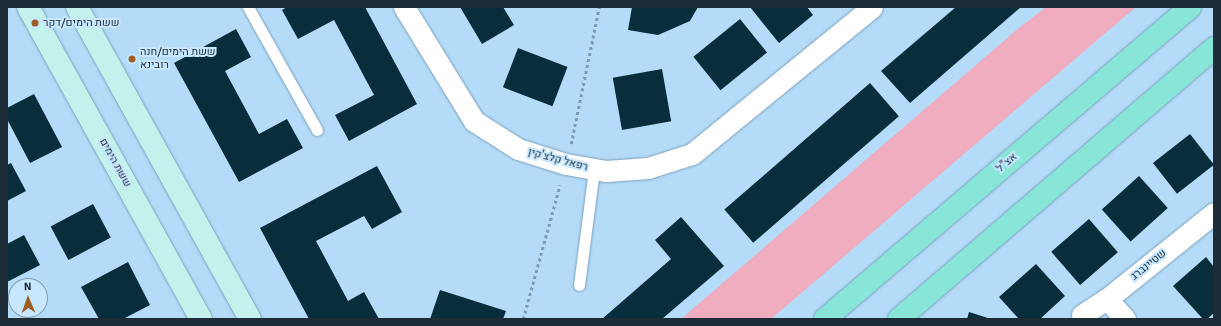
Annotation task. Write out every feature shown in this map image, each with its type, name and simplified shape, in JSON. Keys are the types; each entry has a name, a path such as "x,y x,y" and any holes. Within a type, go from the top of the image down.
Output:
{"main road":[{"name":"ששת הימים","path":"28,7 201,319"},
{"path":"77,7 250,319"},
{"name":"אצ\"ל","path":"825,319 1190,7"},
{"path":"899,319 1214,48"}],"street":[{"name":"רפאל קלצ'קין","path":"404,7 474,121 518,149 566,164 606,171 648,168 692,154 872,7"},
{"name":"שטיינברג","path":"1082,315 1107,299 1214,213"},
{"path":"1107,299 1125,319"}],"lane":[{"path":"248,7 317,130"},
{"path":"579,286 594,169"}],"shaded area":[{"path":"1046,7 1136,7 771,319 681,319 1019,28"}],"building":[{"path":"287,7 365,7 417,104 349,141 335,115 374,95 334,20 298,39 282,10"},
{"path":"460,7 503,7 514,25 482,44"},
{"path":"632,7 698,7 690,21 658,35 628,30"},
{"path":"750,7 807,7 813,15 779,43"},
{"path":"956,7 1021,7 910,103 881,71"},
{"path":"740,19 767,52 720,90 693,57"},
{"path":"236,29 251,57 225,71 259,134 287,119 303,148 239,182 174,63"},
{"path":"518,48 567,67 552,106 503,87"},
{"path":"662,69 671,121 622,130 613,78"},
{"path":"870,83 899,116 753,243 724,210"},
{"path":"34,94 62,147 30,163 7,119 7,108"},
{"path":"1190,134 1214,165 1177,194 1153,163"},
{"path":"11,163 26,191 7,201 7,165"},
{"path":"377,166 402,212 372,229 364,216 316,241 348,301 364,292 379,319 309,319 260,228"},
{"path":"1139,176 1168,208 1131,241 1102,209"},
{"path":"93,204 111,238 68,260 51,227"},
{"path":"681,217 724,266 662,319 602,319 671,259 655,240"},
{"path":"1089,219 1118,252 1080,285 1051,252"},
{"path":"24,235 40,265 15,278 8,278 7,282 7,244"},
{"path":"1206,257 1214,267 1214,313 1207,319 1203,319 1173,286"},
{"path":"128,262 150,305 123,319 99,319 81,287"},
{"path":"1036,264 1065,296 1040,319 1019,319 999,297"},
{"path":"440,290 506,311 503,319 430,319"},
{"path":"969,312 991,319 967,319"}],"place":[{"name":"ששת הימים/דקר","path":"35,23"},
{"name":"ששת הימים/חנה רובינא","path":"132,59"}]}
